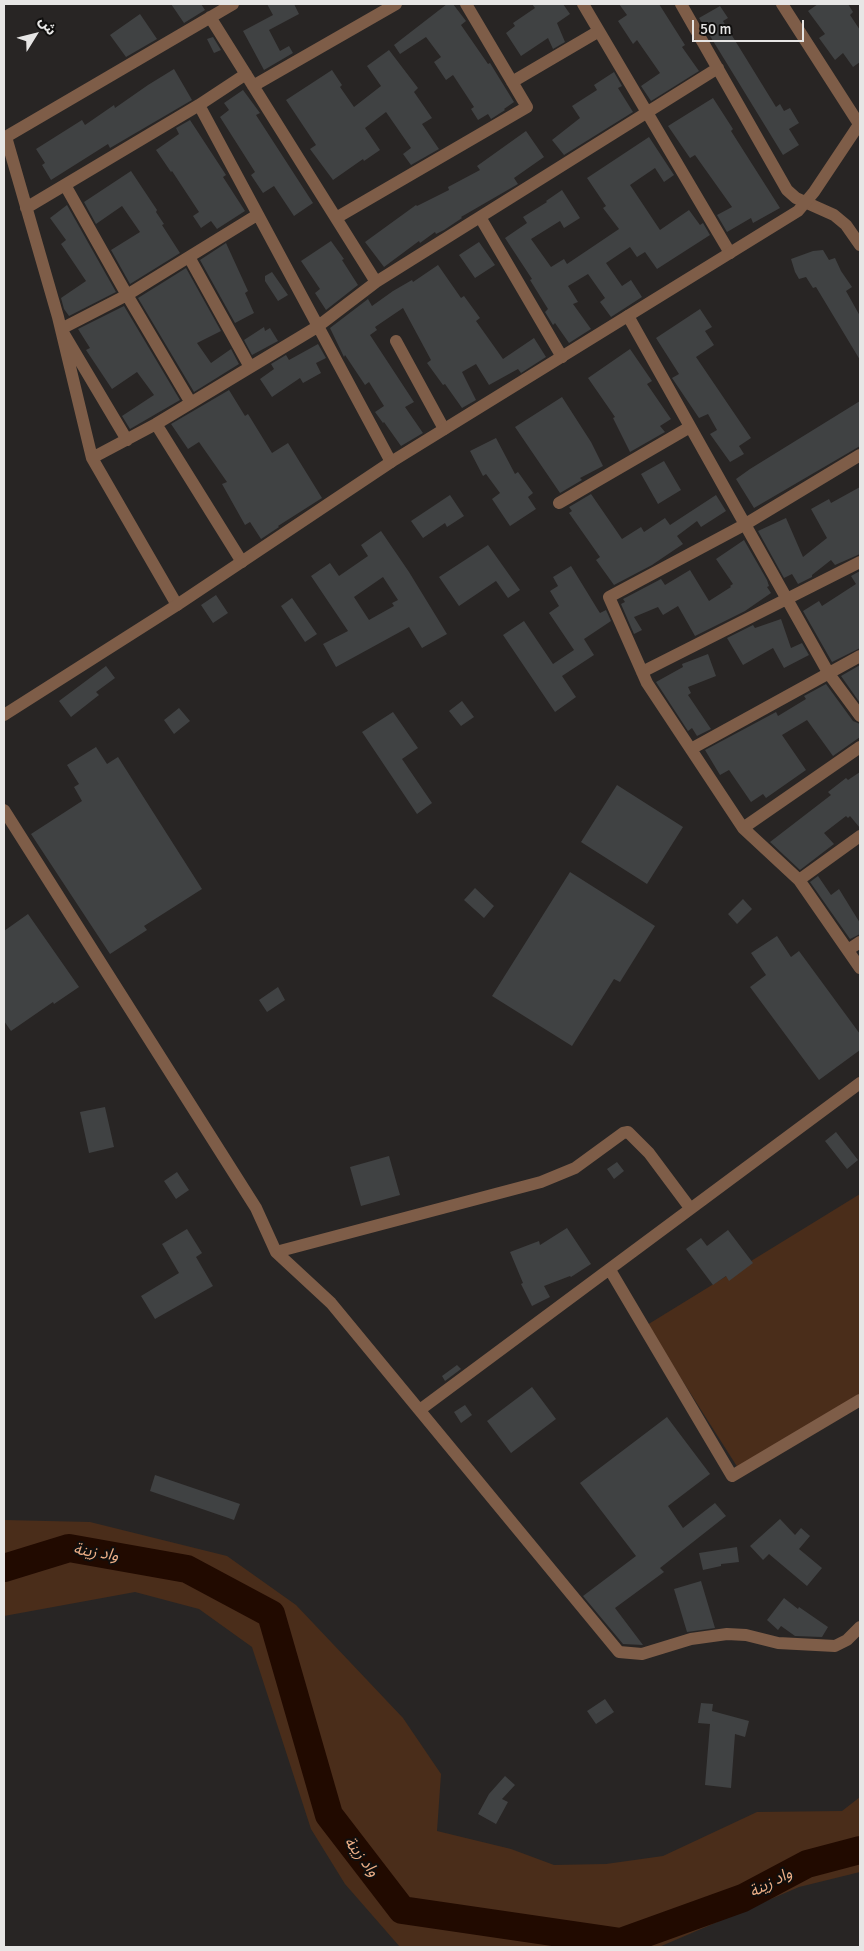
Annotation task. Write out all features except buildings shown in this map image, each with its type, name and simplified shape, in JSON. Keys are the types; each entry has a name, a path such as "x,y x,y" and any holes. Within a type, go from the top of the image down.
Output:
{"street":[{"path":"177,605 92,458 61,329 5,137 233,4"},
{"path":"253,86 396,4"},
{"path":"336,218 527,107 466,4"},
{"path":"583,4 730,253"},
{"path":"680,4 787,190 796,198 834,215 846,225 860,245"},
{"path":"4,715 177,605 391,462 798,211 860,124 782,4"},
{"path":"210,17 376,282"},
{"path":"512,82 599,31"},
{"path":"92,458 156,424 317,327 376,282 718,68"},
{"path":"26,208 199,105 246,74"},
{"path":"199,105 391,462"},
{"path":"66,185 127,295 191,402"},
{"path":"61,329 127,295 258,215"},
{"path":"480,217 562,357"},
{"path":"189,257 250,367"},
{"path":"628,316 786,600 829,674 860,716"},
{"path":"61,329 127,440"},
{"path":"396,341 444,429"},
{"path":"156,424 242,562"},
{"path":"559,503 690,427"},
{"path":"860,455 744,525 609,597 647,683 743,828 799,880 860,968"},
{"path":"642,672 860,562"},
{"path":"691,749 860,656"},
{"path":"743,828 860,747"},
{"path":"4,810 256,1208 276,1252 331,1303 421,1409 619,1652 642,1654 691,1639 727,1634 746,1635 778,1643 835,1646 848,1640 860,1627"},
{"path":"799,880 860,836"},
{"path":"848,950 860,942"},
{"path":"421,1409 860,1083"},
{"path":"276,1252 541,1182 575,1168 622,1133 628,1132 649,1154 690,1208"},
{"path":"610,1270 732,1476 860,1400"}],"shaded area":[{"path":"860,1194 860,1396 738,1468 647,1325"},
{"path":"4,1520 90,1522 227,1556 296,1605 403,1718 441,1774 437,1831 511,1849 554,1865 606,1864 663,1856 757,1812 842,1811 860,1797 860,1872 799,1887 659,1947 400,1947 345,1884 311,1829 252,1647 199,1609 135,1592 4,1616"}],"waterway":[{"name":"واد زينة","path":"4,1568 69,1548 187,1569 271,1614 329,1815 402,1910 621,1942 743,1898 807,1864 860,1850"}]}
